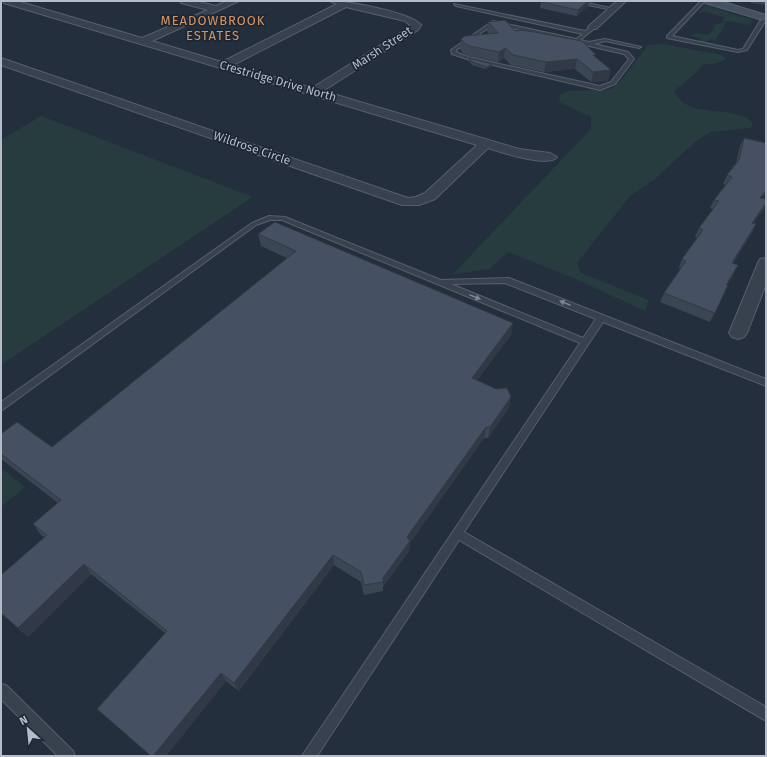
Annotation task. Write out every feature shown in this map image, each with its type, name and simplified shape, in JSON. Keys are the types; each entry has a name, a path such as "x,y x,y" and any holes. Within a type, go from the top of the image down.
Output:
{"street":[{"name":"Crestridge Drive North","path":"7,1 518,153 550,157"},
{"path":"184,1 216,9"},
{"path":"144,42 235,1"},
{"name":"Marsh Street","path":"314,92 416,28 416,25 408,19 334,1"},
{"path":"589,30 622,1"},
{"path":"709,1 721,3 766,19"},
{"path":"224,65 345,4"},
{"name":"Wildrose Circle","path":"1,60 407,202 419,201 430,196 486,143"},
{"path":"738,333 766,263"}],"lane":[{"path":"570,1 613,10"},
{"path":"703,1 669,37 738,51 745,50 762,22 766,19"},
{"path":"456,5 589,30"},
{"path":"493,22 626,53 632,59 613,83 600,88 589,87 467,58 454,53 453,50 456,47 493,22 504,15"},
{"path":"577,41 589,30"},
{"path":"588,44 605,40 639,47"},
{"path":"1,407 254,224 269,218 283,218 585,342"},
{"path":"439,282 506,280 766,383"},
{"path":"309,756 601,318"},
{"path":"458,534 766,714"},
{"path":"1,690 68,756"}],"green space":[{"path":"704,5 756,21 750,21 752,23 749,25 728,21 724,24 724,27 715,40 721,42 709,39 705,43 699,42 701,38 693,36 696,33 709,35 715,26 713,25 725,22 722,20 726,18 706,12 699,13"},
{"path":"663,44 722,55 727,59 717,63 702,65 696,73 674,91 681,100 690,106 734,114 744,117 753,123 751,128 710,132 694,143 655,179 630,196 577,263 581,273 649,300 645,311 578,280 508,252 489,269 453,274 591,129 591,117 559,102 560,95 568,91 612,89 624,77 648,45"},
{"path":"41,116 253,197 1,365 1,140"},
{"path":"1,468 25,487 1,507"}],"building":[{"path":"588,1 578,10 541,2"},
{"path":"505,20 515,31 523,30 582,41 596,55 593,55 611,70 593,72 577,59 546,62 513,55 505,48 499,52 469,46 461,39 465,36 498,33 488,22"},
{"path":"469,58 492,64 487,67 472,62"},
{"path":"744,138 766,143 766,190 760,198 766,199 766,203 752,223 756,224 732,263 738,265 726,285 728,285 715,313 664,293 686,261 682,259 703,230 699,228 719,201 714,200 732,177 727,175 739,160"},
{"path":"275,222 513,323 472,378 496,389 507,388 511,397 490,427 486,427 407,537 410,541 383,578 383,582 364,585 361,572 333,555 234,683 221,673 153,756 151,756 97,709 167,631 84,564 18,628 1,613 1,575 47,535 33,524 61,500 1,454 1,434 17,422 52,447 296,251 258,234"}],"district":[{"name":"MEADOWBROOK ESTATES","path":"213,28"}]}
